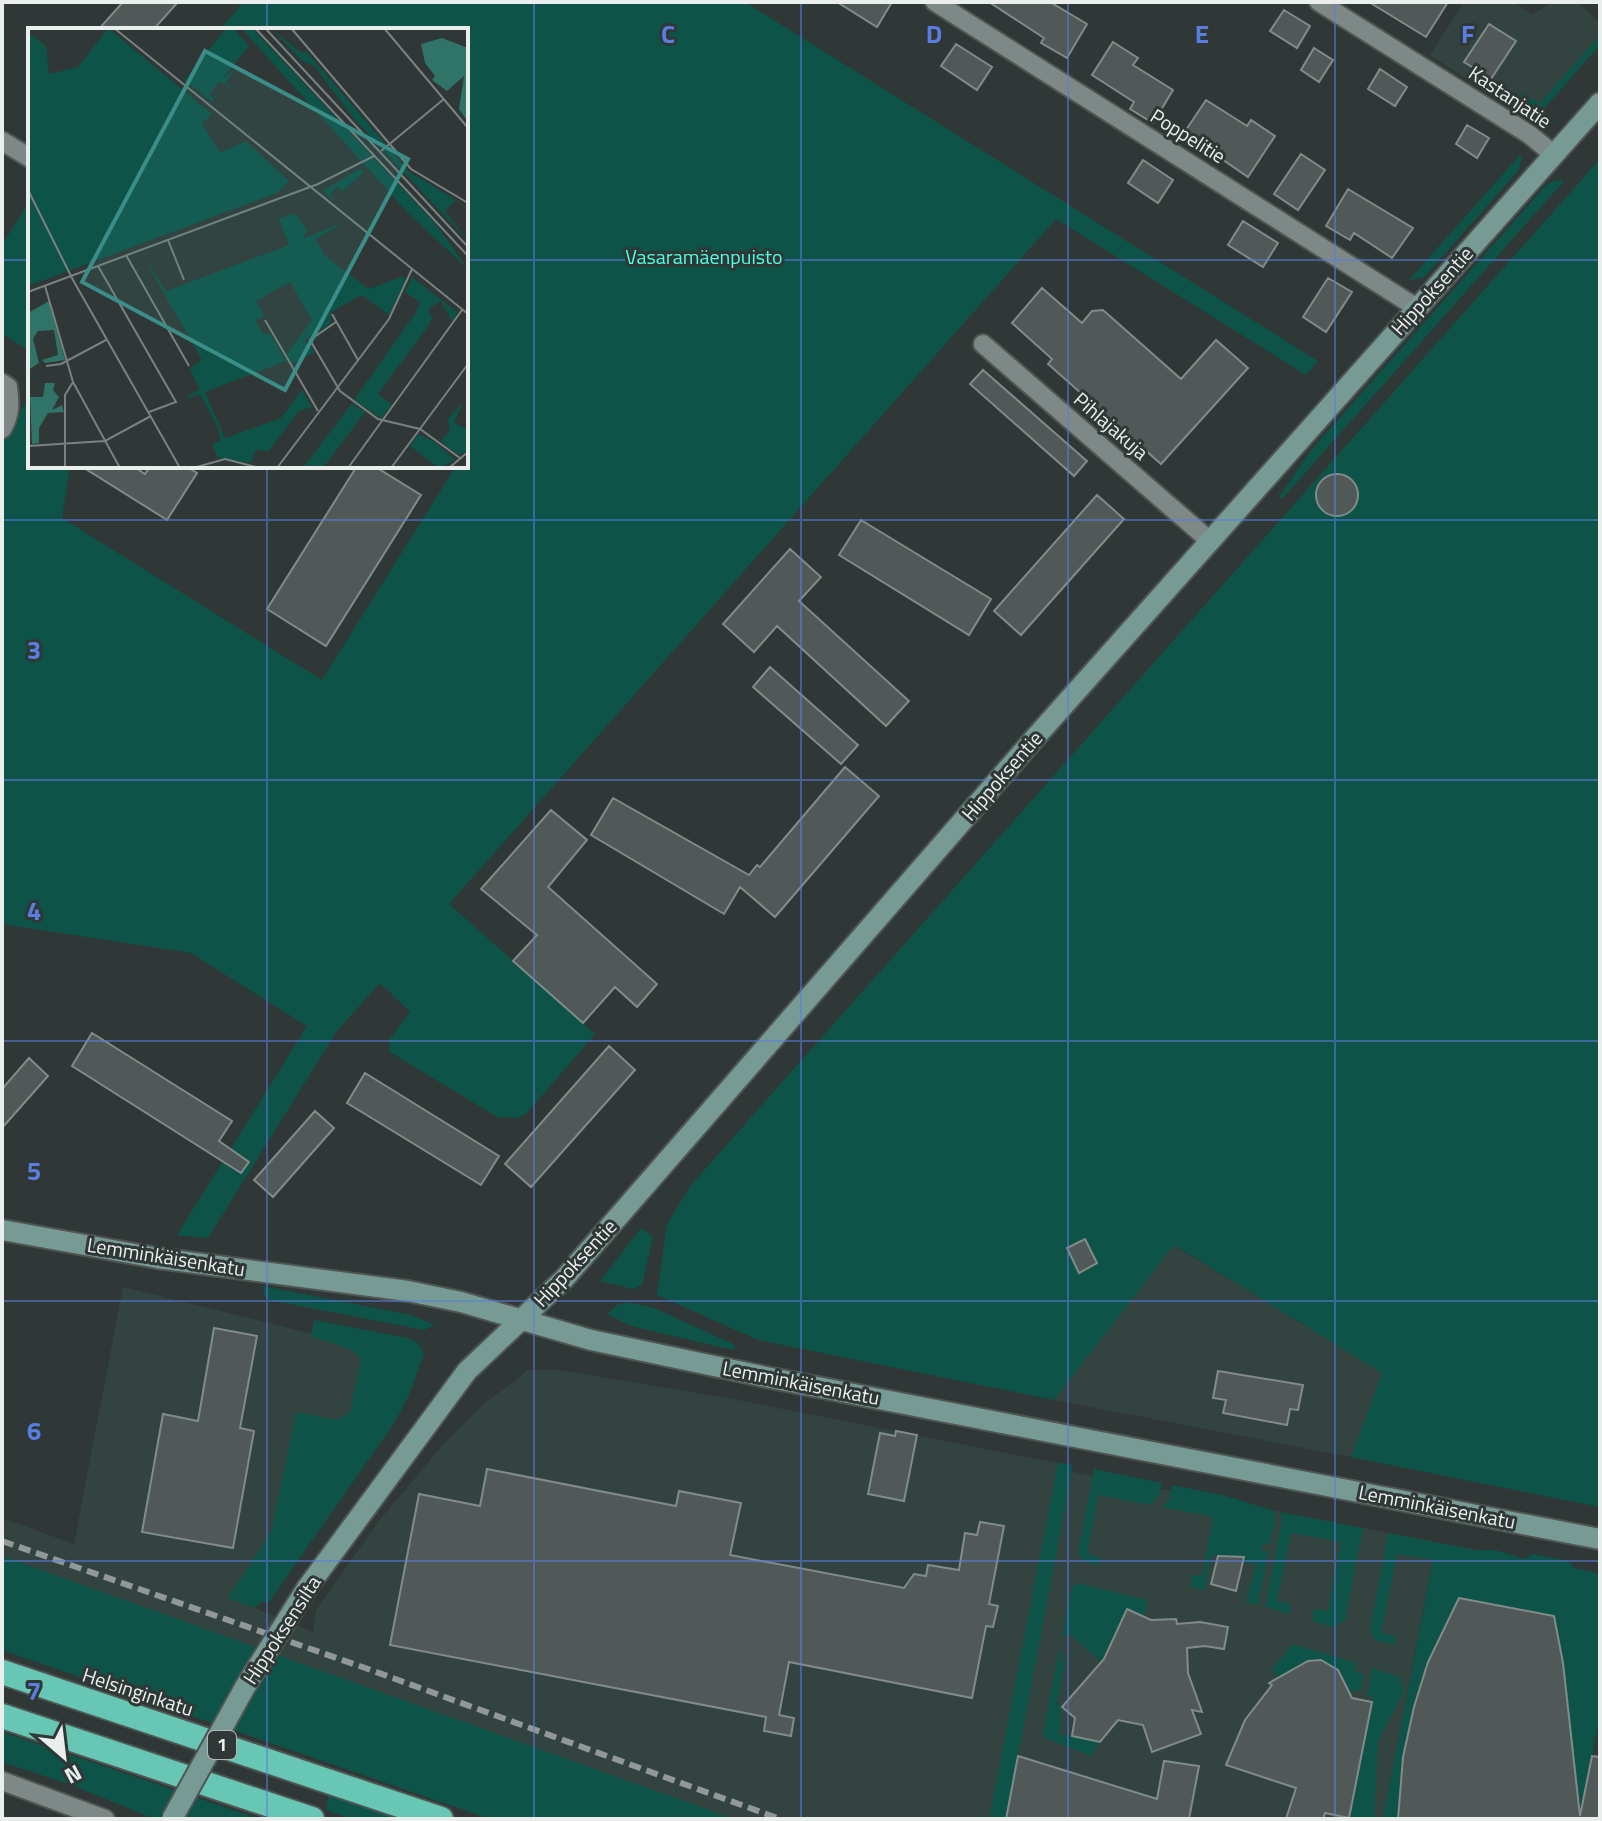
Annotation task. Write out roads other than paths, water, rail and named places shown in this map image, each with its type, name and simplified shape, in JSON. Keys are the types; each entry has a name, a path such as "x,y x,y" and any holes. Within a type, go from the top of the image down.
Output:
{"highway":[{"name":"Helsinginkatu","path":"2,1672 441,1819"},
{"name":"1","path":"2,1716 312,1819"}],"street":[{"name":"Poppelitie","path":"935,2 1417,308"},
{"name":"Kastanjatie","path":"1319,2 1530,135 1553,154"},
{"name":"Hippoksentie","path":"408,1451 467,1371 564,1279 785,1022 1600,103"},
{"path":"2,141 28,157"},
{"name":"Pihlajakuja","path":"983,344 1210,541"},
{"path":"2,429 10,407 5,385"},
{"name":"Lemminkäisenkatu","path":"2,1230 157,1258 377,1286 461,1302 591,1340 766,1377 1600,1539"},
{"name":"Hippoksensilta","path":"172,1819 218,1732 307,1588 408,1451"},
{"path":"2,1781 105,1819"}],"railway":[{"path":"2,1541 368,1669 780,1819"}],"park label":[{"name":"Vasaramäenpuisto","path":"704,257"}]}
